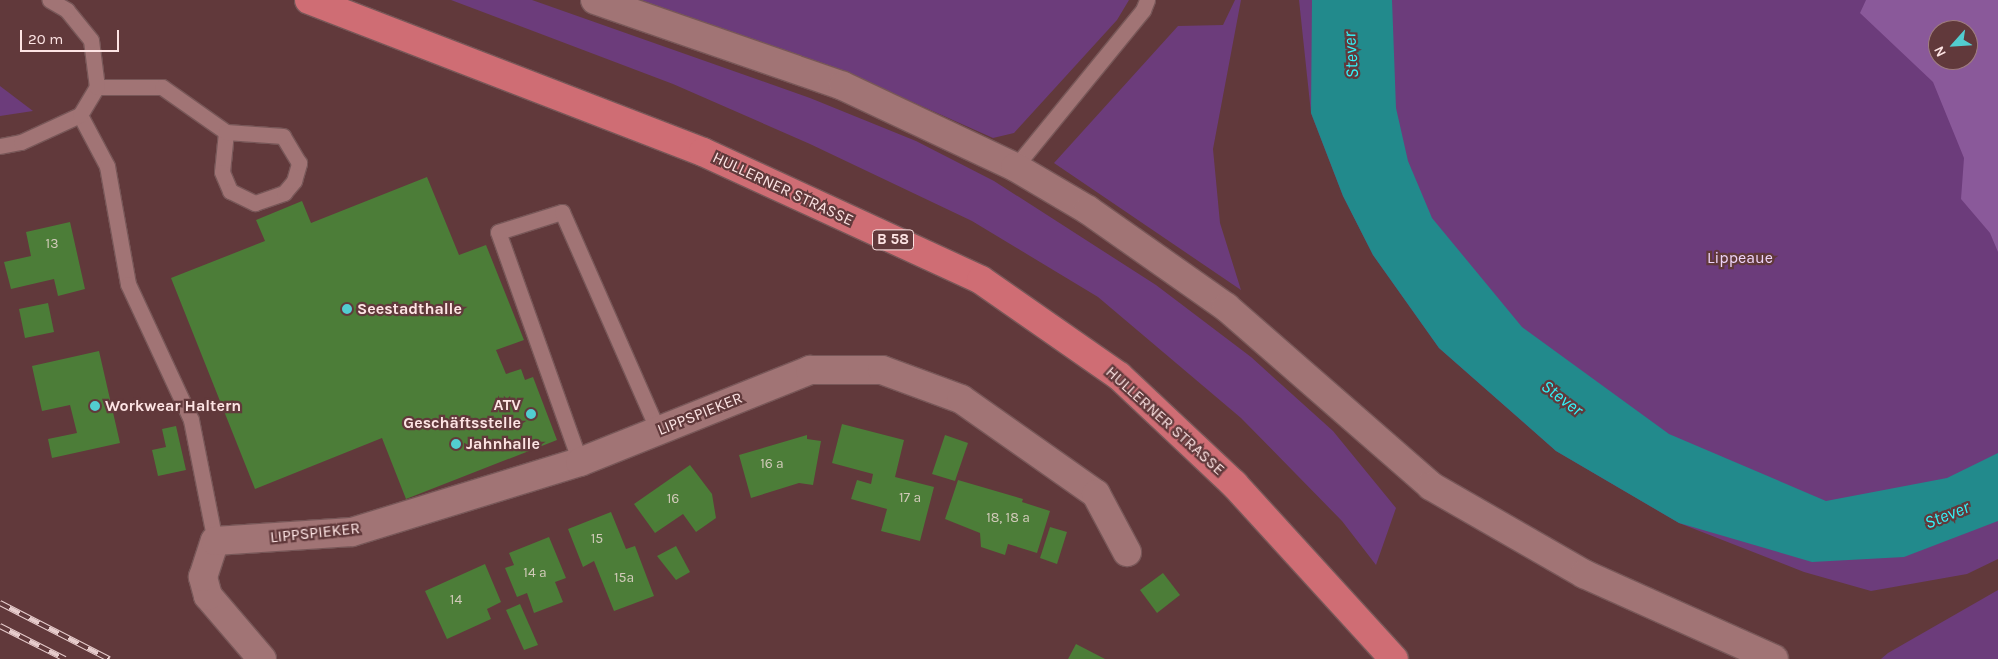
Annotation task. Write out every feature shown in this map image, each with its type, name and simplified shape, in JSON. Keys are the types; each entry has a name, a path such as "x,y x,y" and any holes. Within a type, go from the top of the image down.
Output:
{"main road":[{"name":"HULLERNER STRASSE","path":"309,0 704,152 981,280 1119,376 1234,484 1394,659"}],"street":[{"path":"595,0 843,86 1015,167 1088,210 1226,307 1431,486 1584,574 1774,659"},
{"name":"LIPPSPIEKER","path":"215,542 352,532 580,462 810,370 882,370 961,399 1096,494 1127,552"},
{"path":"215,542 202,576 208,596 262,659"}],"lane":[{"path":"0,146 21,142 80,115 97,87 91,40 66,10 50,0"},
{"path":"1015,167 1144,10 1147,0"},
{"path":"97,87 162,87 226,132 283,136 299,163 294,181 284,193 255,203 230,191 222,172 226,132"},
{"path":"80,115 107,166 128,284 191,420 215,542"},
{"path":"580,462 498,232 562,212 658,431"}],"green space":[{"path":"451,0 532,0 810,98 916,141 994,181 1156,285 1251,357 1333,431 1396,508 1376,565 1342,521 1241,418 1098,297 972,221 810,144 673,84"},
{"path":"640,0 1129,0 1117,20 1014,133 993,138 852,75"},
{"path":"1235,0 1241,0 1213,149 1220,223 1241,290 1054,163 1178,26 1223,25"},
{"name":"Lippeaue","path":"1299,0 1998,0 1998,559 1967,574 1871,591 1804,572 1679,523 1556,451 1439,348 1373,255 1343,196 1311,113"},
{"path":"0,86 33,111 0,116"},
{"path":"1998,590 1998,659 1881,659 1888,653"}],"shaded area":[{"path":"1866,0 1998,0 1998,252 1990,233 1961,199 1964,158 1933,82 1860,13"}],"water":[{"name":"Stever","path":"1312,0 1392,0 1396,108 1408,161 1432,218 1522,327 1669,434 1826,501 1947,478 1998,453 1998,521 1904,557 1812,562 1679,523 1556,451 1439,348 1373,255 1343,196 1311,113"}],"building":[{"name":"Seestadthalle","path":"427,177 459,255 486,245 524,340 496,350 506,374 521,369 525,380 533,377 557,440 406,499 382,438 255,489 171,278 265,241 256,220 302,201 311,223"},
{"path":"70,222 85,289 58,296 54,279 11,289 4,262 31,256 26,232"},
{"path":"48,303 54,332 25,338 19,309"},
{"path":"99,351 120,443 52,458 48,439 77,433 70,405 42,411 32,366"},
{"path":"842,424 904,440 895,477 934,487 920,541 881,531 887,509 851,499 857,480 871,484 873,474 832,463"},
{"path":"176,426 186,470 158,476 152,450 166,447 162,429"},
{"path":"807,435 807,439 821,441 813,485 799,483 751,498 739,455"},
{"path":"945,435 968,443 955,481 932,474"},
{"path":"690,465 712,494 716,518 696,532 683,514 655,533 634,504"},
{"path":"958,480 1023,499 1022,502 1050,511 1037,553 1008,544 1005,555 981,547 980,533 945,519"},
{"path":"611,512 626,549 635,546 654,596 614,611 594,561 583,567 568,529"},
{"path":"1050,527 1067,532 1057,564 1040,558"},
{"path":"549,537 566,578 555,582 563,602 534,613 527,593 517,597 505,568 514,565 509,553"},
{"path":"676,546 690,572 676,580 657,556"},
{"path":"485,564 501,602 487,609 491,619 447,639 425,591"},
{"path":"1163,573 1180,595 1157,613 1140,590"},
{"path":"520,604 538,645 524,650 506,610"},
{"path":"1076,644 1105,659 1068,659"}],"railway":[{"path":"0,603 109,659"},
{"path":"0,626 65,659"}],"place":[{"name":"Seestadthalle","path":"347,309"},
{"name":"Workwear Haltern","path":"95,406"},
{"name":"ATV Geschäftsstelle","path":"531,414"},
{"name":"Jahnhalle","path":"456,444"}]}
